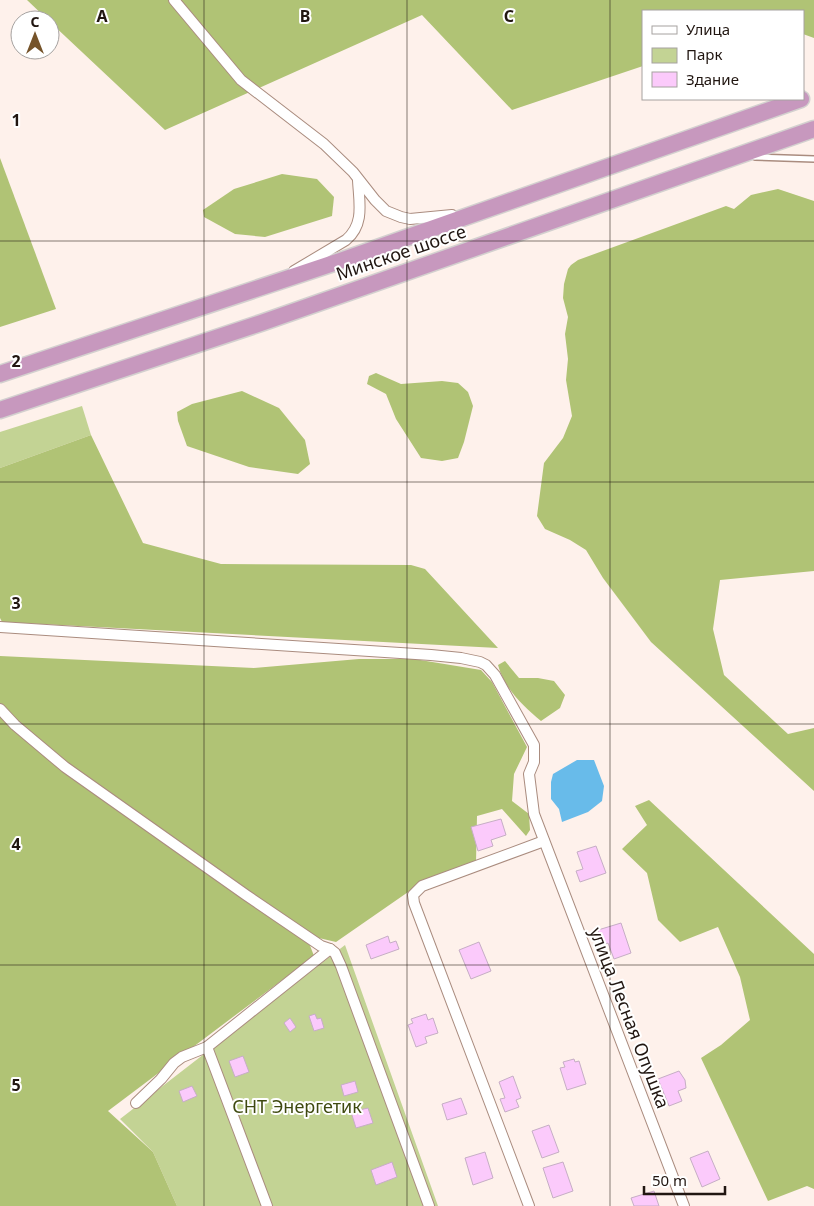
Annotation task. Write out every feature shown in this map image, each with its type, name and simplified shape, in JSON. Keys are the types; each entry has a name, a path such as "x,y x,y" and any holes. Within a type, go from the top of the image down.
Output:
{"highway":[{"name":"Минское шоссе","path":"0,374 277,283 796,100"},
{"name":"Минское шоссе","path":"0,410 270,320 814,129"}],"street":[{"path":"174,0 241,80 324,144 353,172 386,211 402,218 421,219 480,211"},
{"path":"277,283 350,237 360,214 358,180"},
{"name":"улица Лесная Опушка","path":"0,627 431,655 461,658 486,665 495,675 534,746 534,762 529,774 534,814 684,1206"},
{"path":"0,709 15,725 65,767 246,895 334,953 341,966 429,1206"},
{"path":"529,1206 414,903 413,895 422,886 544,841"},
{"path":"136,1102 161,1080 174,1063 182,1057 206,1046 330,949"},
{"path":"206,1046 267,1206"}],"lane":[{"path":"737,156 814,159"}],"green space":[{"path":"27,0 814,0 814,38 804,34 804,10 642,10 642,66 512,110 422,15 165,130 60,31 60,10 38,10"},
{"path":"0,158 56,309 0,327"},
{"path":"282,174 317,179 334,197 332,216 265,237 235,234 204,217 203,210 234,189"},
{"path":"778,189 814,201 814,571 720,580 713,629 724,675 788,734 814,728 814,791 651,642 603,578 586,550 570,540 545,529 537,516 544,463 563,438 572,416 566,380 568,359 565,334 568,317 563,298 568,269 578,260 726,206 734,209 751,195"},
{"path":"376,373 401,384 442,381 458,383 468,392 473,406 458,458 442,461 421,458 396,419 386,394 367,384 369,376"},
{"path":"242,391 279,408 305,440 310,464 298,474 249,467 187,446 178,421 177,412 192,404"},
{"path":"82,406 91,435 0,468 0,432"},
{"path":"91,435 143,543 221,564 411,565 425,569 498,648 2,622 0,618 0,468"},
{"path":"0,656 254,668 359,659 414,659 481,670 492,682 527,747 514,774 512,801 529,814 530,830 526,836 502,809 477,816 476,862 424,881 336,942 306,935 314,956 108,1111 153,1152 177,1206 0,1206"},
{"path":"505,661 519,678 538,678 554,681 565,695 560,708 541,721 509,689 498,665"},
{"path":"649,800 814,954 814,1189 807,1186 768,1201 701,1058 721,1045 750,1020 740,977 718,927 680,942 658,920 647,873 622,849 647,825 635,806"},
{"name":"СНТ Энергетик","path":"345,945 438,1206 177,1206 153,1152 120,1119"}],"water":[{"path":"577,760 594,760 604,786 602,801 588,812 562,822 559,809 551,799 551,782 553,774"}],"building":[{"path":"501,819 506,835 491,840 493,846 478,851 471,827"},
{"path":"596,846 606,873 580,882 576,871 583,869 577,852"},
{"path":"621,923 631,953 614,959 608,943 603,945 598,930"},
{"path":"388,936 390,943 396,941 399,949 371,959 366,945"},
{"path":"479,942 491,971 471,979 459,950"},
{"path":"315,1014 317,1019 321,1018 324,1028 314,1031 309,1016"},
{"path":"426,1014 428,1020 433,1018 438,1033 425,1037 427,1043 416,1047 408,1025 413,1023 411,1019"},
{"path":"290,1018 296,1027 290,1032 284,1023"},
{"path":"243,1056 249,1072 235,1077 229,1061"},
{"path":"574,1059 575,1062 579,1061 586,1084 567,1090 560,1068 565,1067 563,1062"},
{"path":"679,1071 685,1080 686,1088 678,1091 682,1101 669,1106 658,1079"},
{"path":"513,1076 521,1098 516,1100 519,1107 505,1112 500,1099 505,1098 499,1082"},
{"path":"355,1081 358,1092 344,1096 341,1085"},
{"path":"192,1086 197,1096 183,1102 179,1091"},
{"path":"461,1098 467,1114 447,1120 442,1104"},
{"path":"368,1108 373,1123 356,1128 351,1112"},
{"path":"549,1125 559,1152 542,1158 532,1131"},
{"path":"708,1151 720,1179 702,1187 690,1158"},
{"path":"485,1152 493,1178 473,1185 465,1158"},
{"path":"392,1162 397,1177 376,1185 371,1170"},
{"path":"563,1162 573,1191 553,1198 543,1168"},
{"path":"654,1191 659,1206 634,1206 631,1198"}]}
